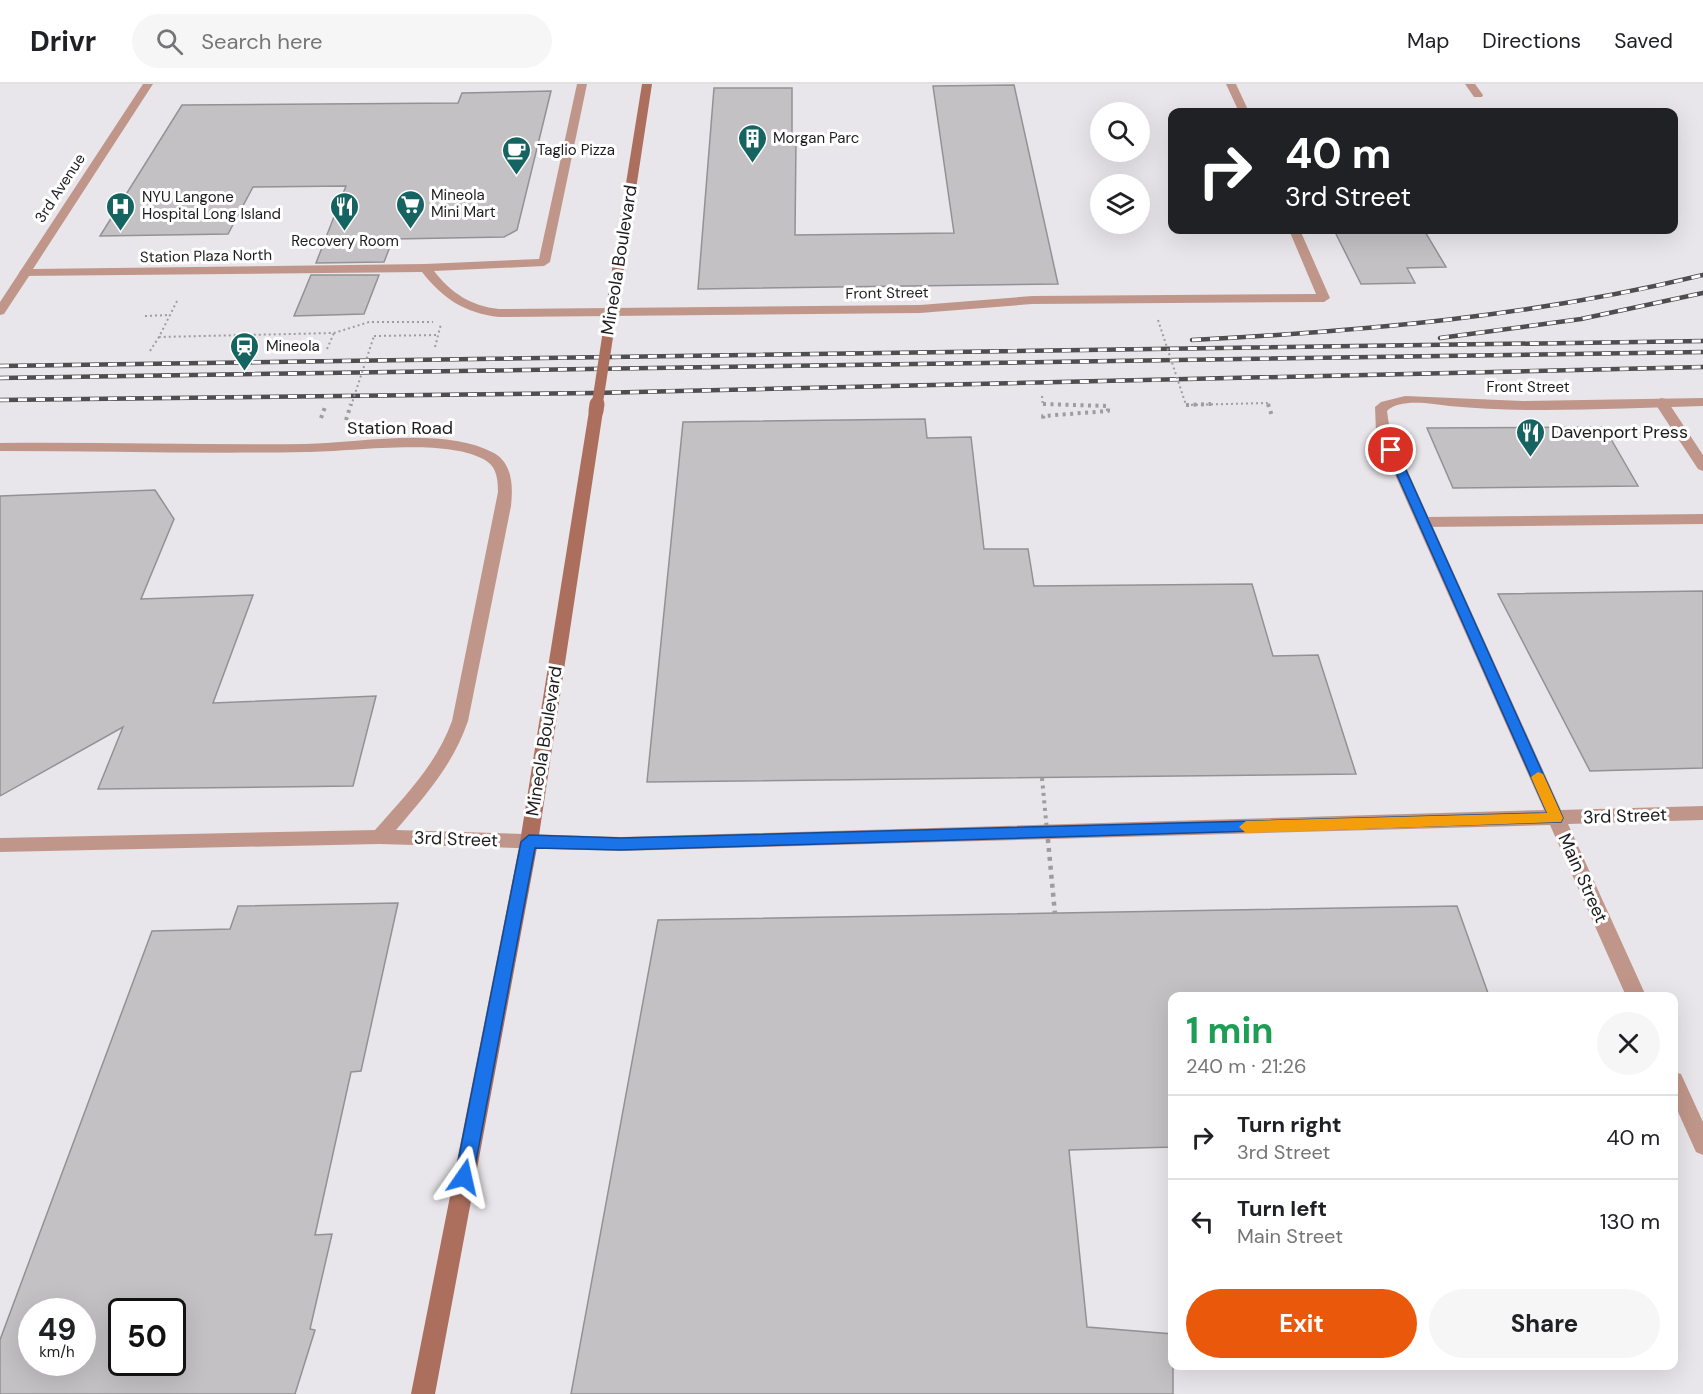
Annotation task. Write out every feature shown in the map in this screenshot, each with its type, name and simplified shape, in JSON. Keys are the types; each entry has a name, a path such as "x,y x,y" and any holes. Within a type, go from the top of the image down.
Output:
{"main road":[{"name":"Mineola Boulevard","path":"423,1394 529,842 647,84"}],"street":[{"name":"3rd Avenue","path":"0,310 148,84"},
{"name":"Station Plaza North","path":"25,273 425,268 544,262 582,84"},
{"path":"1231,84 1242,108"},
{"path":"1470,84 1478,95"},
{"name":"Front Street","path":"425,268 453,300 473,310 499,314 920,309 1032,300 1324,298 1297,234"},
{"name":"Front Street","path":"1383,432 1380,410 1382,405 1391,401 1480,404 1703,402"},
{"path":"1661,402 1703,466"},
{"name":"Main Street","path":"1383,432 1634,992"},
{"name":"Station Road","path":"0,447 306,448 440,445 475,451 491,458 500,467 506,490 504,506 460,721 446,758 379,837"},
{"path":"1424,522 1703,519"},
{"name":"3rd Street","path":"0,845 379,837 621,844 1703,813"},
{"path":"1678,1090 1703,1145"}],"path":[{"path":"150,351 193,271"},
{"path":"145,316 170,315"},
{"path":"1158,320 1186,405 1267,403 1272,416"},
{"path":"159,337 334,333 369,322 441,322 435,347"},
{"path":"327,349 334,333"},
{"path":"346,420 375,336 439,336"},
{"path":"1042,396 1043,406 1108,406 1108,411 1043,416 1044,421"},
{"path":"321,419 325,407"},
{"path":"1042,778 1055,914"}],"building":[{"name":"Morgan Parc","path":"1014,85 1058,284 698,289 714,88 792,88 792,139 796,139 795,235 954,233 933,86"},
{"path":"551,91 517,230 504,237 393,239 384,262 316,263 346,186 253,187 228,234 100,236 182,105 458,103 462,93"},
{"path":"1336,234 1426,234 1446,267 1407,268 1415,283 1361,284"},
{"path":"311,275 379,275 364,314 294,316"},
{"path":"925,419 927,438 971,437 984,549 1028,549 1034,586 1252,584 1273,656 1318,655 1356,774 647,782 683,422"},
{"name":"Davenport Press","path":"1604,427 1638,486 1453,488 1427,428"},
{"path":"155,490 174,519 141,599 253,595 213,703 376,696 353,786 98,789 123,727 0,796 0,496"},
{"path":"1703,591 1703,768 1590,771 1498,594"},
{"path":"398,903 361,1071 351,1072 315,1235 332,1234 310,1329 315,1330 295,1394 0,1394 0,1340 152,931 230,929 238,906"},
{"path":"1457,906 1488,992 1168,992 1168,1147 1069,1150 1087,1327 1168,1334 1168,1370 1173,1370 1173,1394 571,1394 658,920"}],"railway":[{"path":"1192,340 1321,332 1513,311 1577,301 1703,275"},
{"path":"1440,338 1581,319 1703,293"},
{"path":"0,366 1703,341"},
{"path":"0,378 1703,352"},
{"path":"0,400 594,393 1703,367"}],"slow traffic":[{"path":"1246,827 1556,818 1538,777"}],"place":[{"name":"Morgan Parc","path":"752,164"},
{"name":"Taglio Pizza","path":"516,176"},
{"name":"Mineola Mini Mart","path":"410,230"},
{"name":"NYU Langone Hospital Long Island","path":"121,232"},
{"name":"Recovery Room","path":"345,232"},
{"name":"Mineola","path":"245,372"},
{"name":"Davenport Press","path":"1530,458"}],"route":[{"path":"464,1177 529,842 621,844 1556,818 1391,450"}]}
